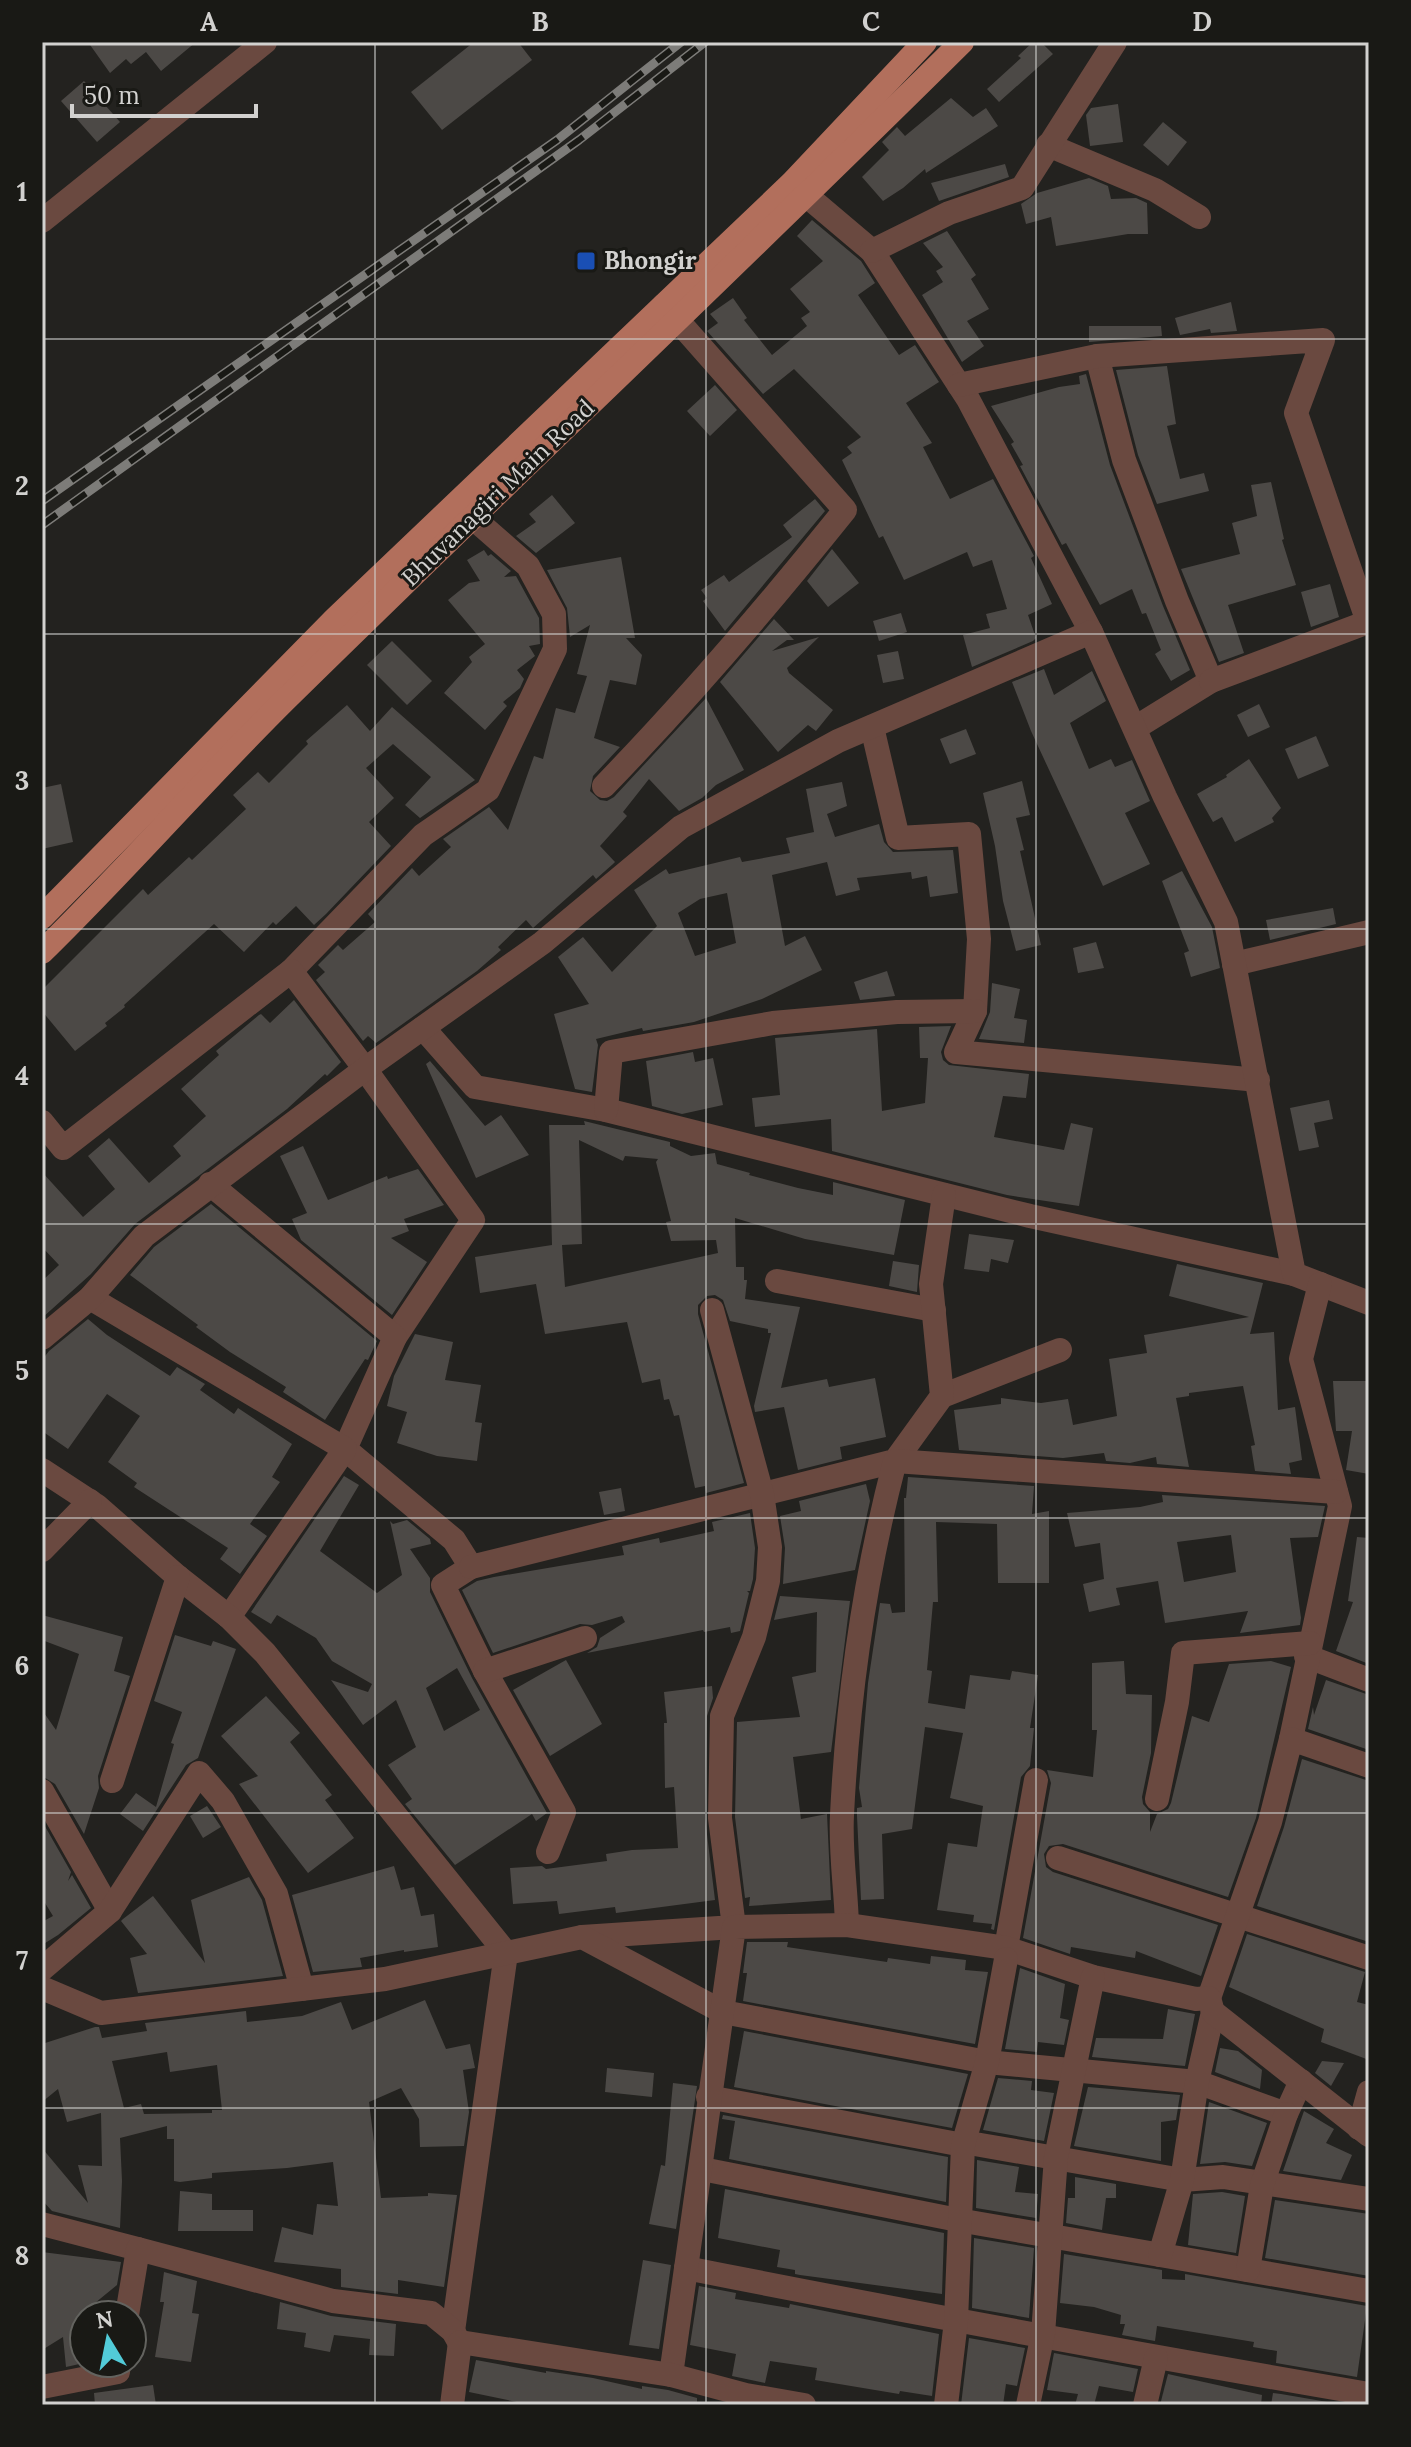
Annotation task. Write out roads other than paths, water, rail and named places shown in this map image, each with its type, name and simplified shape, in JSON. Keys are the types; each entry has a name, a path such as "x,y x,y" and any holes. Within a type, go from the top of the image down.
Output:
{"main road":[{"name":"Bhuvanagiri Main Road","path":"42,952 107,889 282,703 472,517 671,313 925,42"},
{"name":"Bhuvanagiri Main Road","path":"42,917 335,619 671,313 807,196 962,42"}],"street":[{"path":"42,221 265,42"},
{"path":"872,251 949,213 1022,188 1115,42"},
{"path":"1048,145 1155,190 1199,217"},
{"path":"807,196 872,251 959,385 1091,632 1165,797 1226,922 1294,1274"},
{"path":"604,786 668,720 749,628 845,510 671,313"},
{"path":"959,385 1097,356 1323,340 1296,413 1368,622 1211,681 1135,728"},
{"path":"1097,356 1124,460 1211,681"},
{"path":"42,1122 63,1148 291,971 423,835 488,790 555,649 554,614 528,566 472,517"},
{"path":"42,1338 90,1298 144,1236 365,1069 542,943 681,827 838,741 1091,632"},
{"path":"872,727 898,838 969,834 979,939 975,1011 956,1052 1258,1080"},
{"path":"1234,964 1369,932"},
{"path":"229,1617 345,1449 395,1337 473,1220 291,971"},
{"path":"606,1110 611,1052 773,1023 897,1012 975,1011"},
{"path":"423,1028 475,1087 606,1110 944,1195 1294,1274 1369,1303"},
{"path":"210,1184 395,1337"},
{"path":"942,1396 931,1284 944,1195"},
{"path":"777,1281 934,1310"},
{"path":"1160,2255 1182,2180 1211,2005 1236,1915 1270,1822 1291,1739 1340,1506 1301,1359 1320,1284"},
{"path":"90,1298 345,1449 454,1540 471,1567"},
{"path":"671,2375 734,1927 720,1818 722,1716 754,1637 768,1581 770,1547 762,1494 712,1310"},
{"path":"847,1925 842,1818 851,1702 863,1601 874,1541 895,1461 942,1396 1060,1350"},
{"path":"548,1852 564,1812 485,1671 443,1585 471,1567 895,1461 1336,1492"},
{"path":"42,1470 90,1501 229,1617 265,1653 506,1953 456,2336 452,2405"},
{"path":"42,1550 90,1501"},
{"path":"112,1781 178,1577"},
{"path":"485,1671 585,1638"},
{"path":"1157,1799 1177,1702 1183,1653 1308,1649 1369,1680"},
{"path":"1291,1739 1369,1766"},
{"path":"42,1969 110,1911 199,1773 223,1801 276,1894 302,1989"},
{"path":"946,2405 956,2321 963,2145 987,2062 1036,1780"},
{"path":"42,1791 110,1911"},
{"path":"1058,1858 1369,1958"},
{"path":"42,1988 101,2013 385,1979 582,1937 734,1927 847,1925 1006,1954 1211,2005 1364,2132"},
{"path":"582,1937 723,2012 987,2062 1197,2082 1286,2114"},
{"path":"1028,2405 1043,2334 1056,2157 1093,1977"},
{"path":"1248,2270 1262,2185 1286,2114 1301,2081"},
{"path":"1364,2132 1369,2092"},
{"path":"708,2097 963,2145 969,2143 1182,2180 1223,2177 1369,2199"},
{"path":"702,2169 958,2220 1369,2291"},
{"path":"42,2224 333,2301 431,2313 456,2336 671,2375 746,2395 804,2405"},
{"path":"130,2299 138,2249"},
{"path":"686,2268 1156,2358 1369,2394"},
{"path":"1145,2405 1156,2358"},
{"path":"42,2387 83,2379"}],"railway":[{"path":"42,501 557,140 681,42"},
{"path":"42,525 579,140 705,42"}],"place":[{"name":"Bhongir","path":"586,261"}]}
